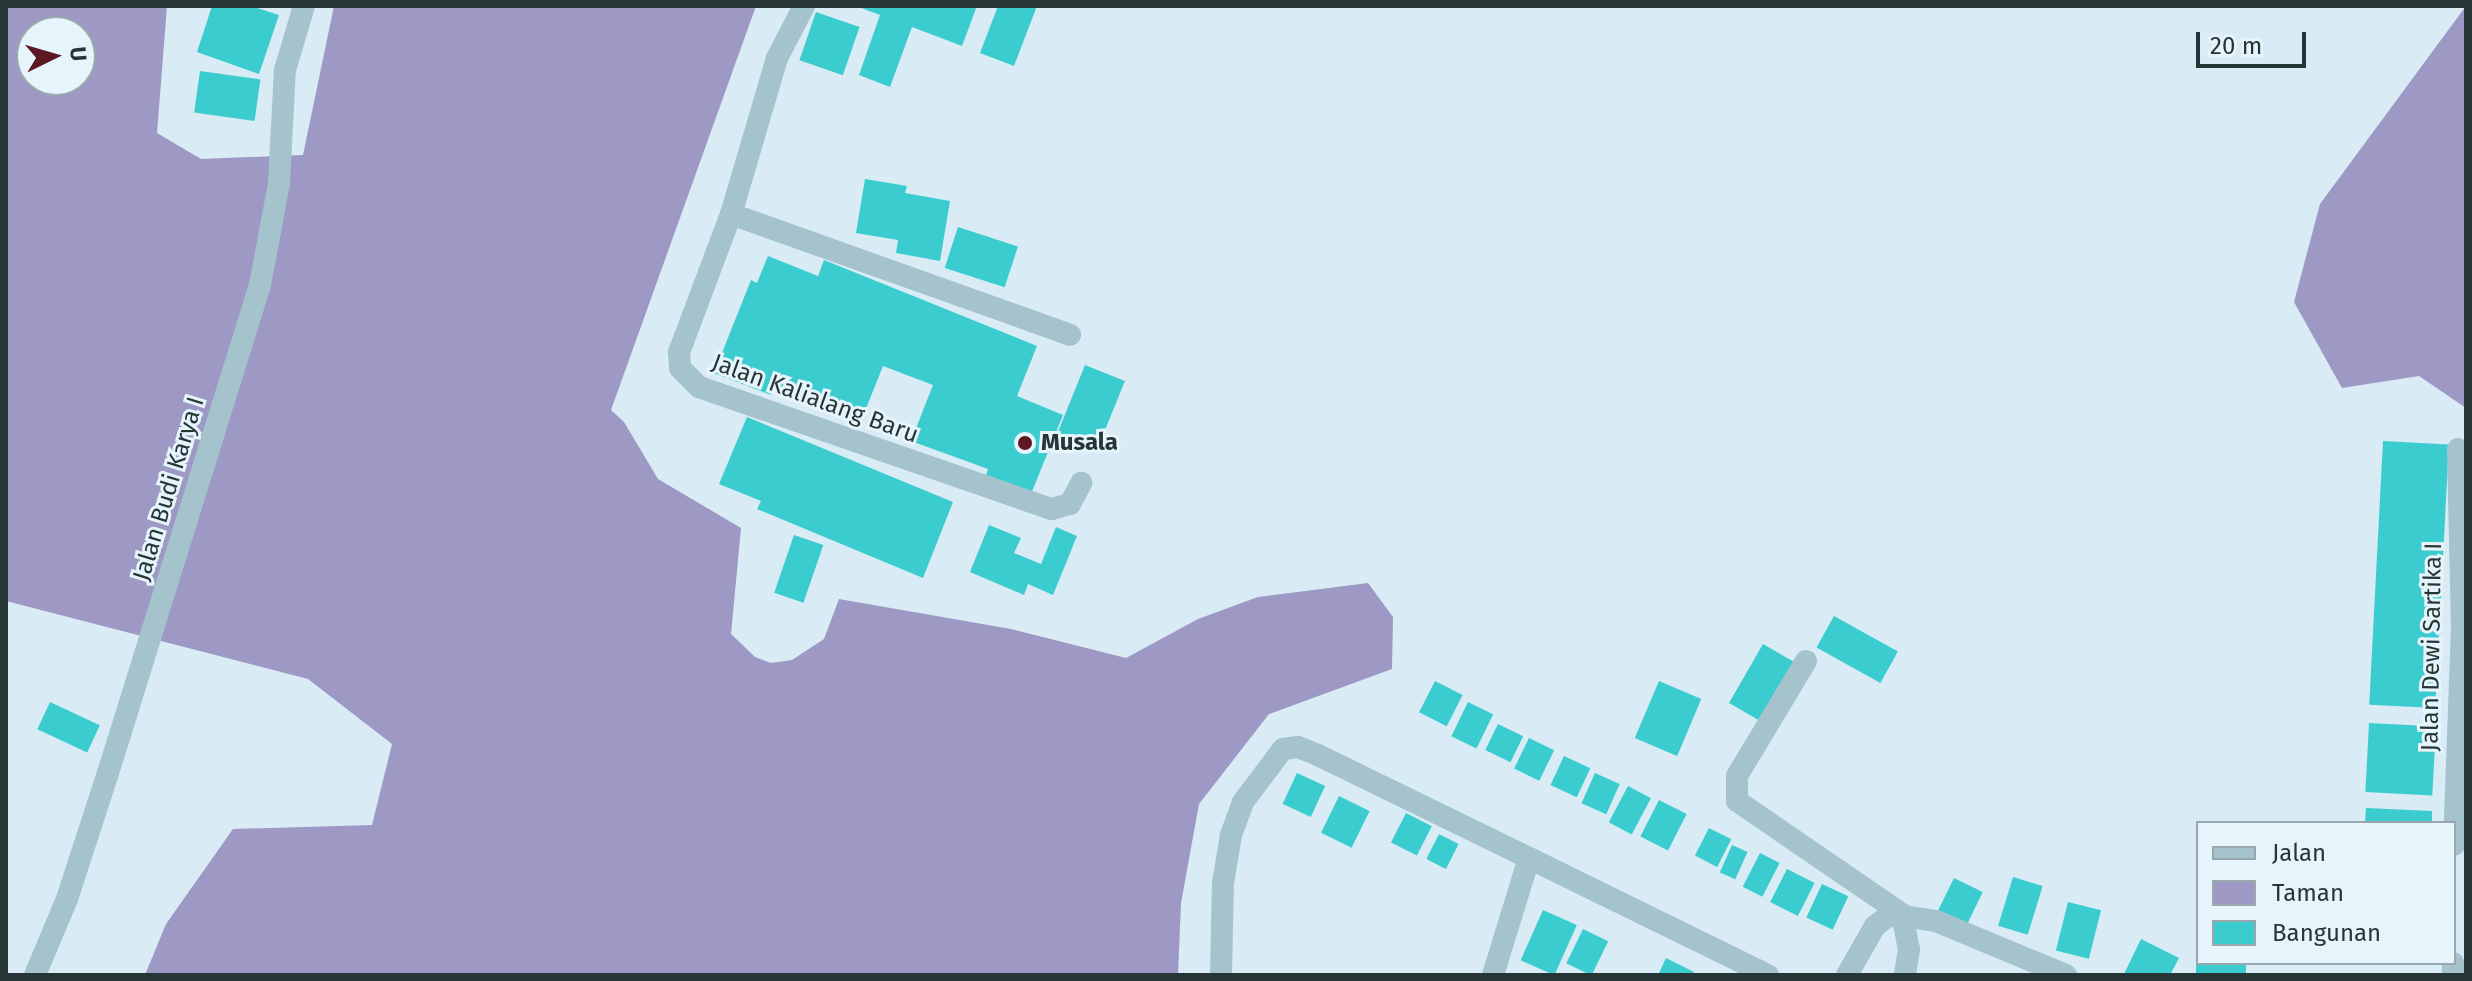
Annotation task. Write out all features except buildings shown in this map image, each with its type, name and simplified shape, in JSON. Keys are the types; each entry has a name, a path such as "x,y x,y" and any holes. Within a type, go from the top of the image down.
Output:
{"street":[{"name":"Jalan Budi Karya I","path":"35,975 67,899 260,285 279,183 285,70 304,6"},
{"name":"Jalan Kalialang Baru","path":"804,6 777,58 731,214 679,352 688,379 1052,509 1070,504 1081,483"},
{"path":"731,214 1070,335"},
{"name":"Jalan Dewi Sartika I","path":"2455,821 2462,628 2458,449"},
{"path":"1806,661 1737,776 1737,801 1902,914 1909,949 1905,975"},
{"path":"1221,975 1223,883 1231,835 1243,802 1283,749 1298,747 1768,975"},
{"path":"1493,975 1529,858"},
{"path":"1847,975 1875,926 1891,914 1936,921 2062,974"}],"green space":[{"path":"6,6 167,6 157,133 201,159 303,155 334,6 756,6 611,410 624,422 658,479 741,528 731,634 755,657 771,663 792,660 824,639 839,599 1011,629 1126,658 1198,619 1258,597 1368,583 1393,617 1392,669 1269,714 1199,804 1181,903 1178,975 145,975 166,924 233,829 372,825 392,744 308,679 6,601"},
{"path":"2466,6 2466,408 2419,376 2342,388 2294,302 2320,204"}],"place":[{"name":"Musala","path":"1025,443"}]}
